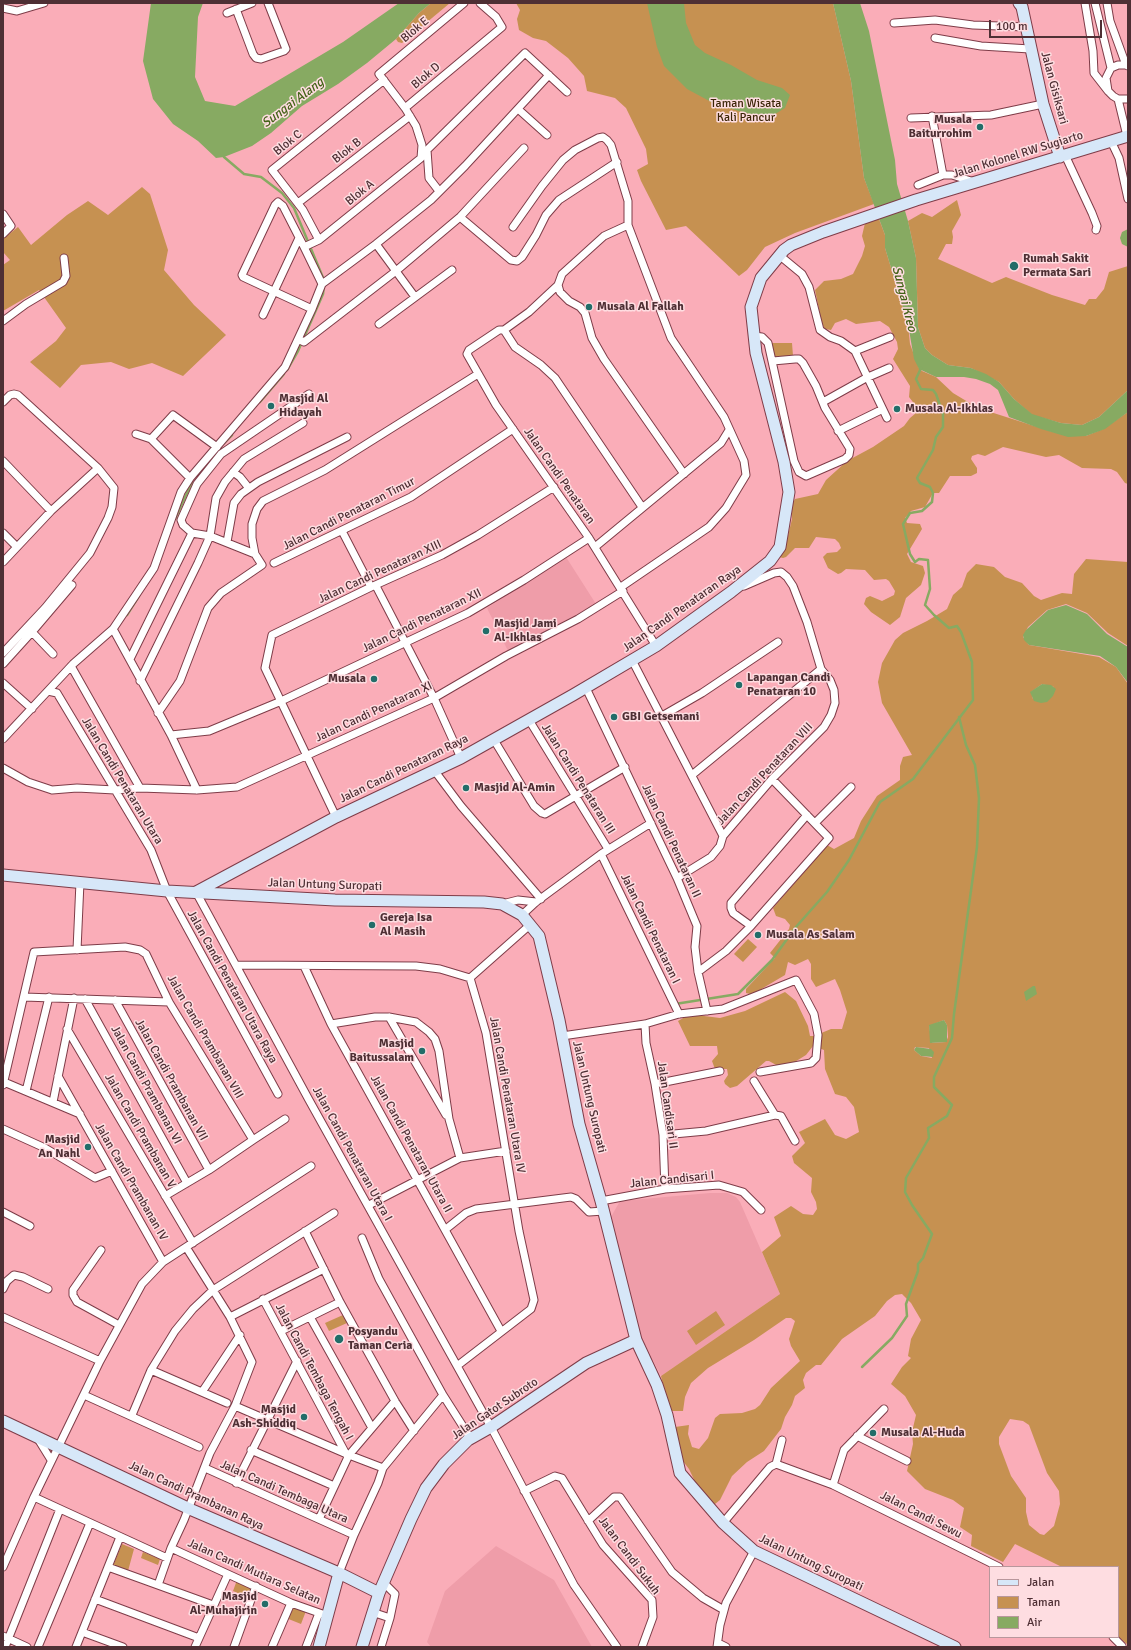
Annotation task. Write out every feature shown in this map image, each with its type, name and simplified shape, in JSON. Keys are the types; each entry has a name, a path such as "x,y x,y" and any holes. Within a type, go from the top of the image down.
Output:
{"main road":[{"name":"Jalan Gisiksari","path":"1019,3 1022,7 1043,104 1062,156"},
{"name":"Jalan Kolonel RW Sugiarto","path":"865,217 974,182 1111,141 1127,138"},
{"name":"Jalan Candi Penataran Raya","path":"196,892 336,817 462,758 586,688 656,646 732,592 770,561 780,547 789,492 784,462 756,354 751,307 761,278 779,255 791,245 865,217"},
{"name":"Jalan Untung Suropati","path":"3,876 167,891 335,900 484,902 502,904 522,915 531,924 539,936 562,1036 579,1124 602,1206 636,1340 658,1385 667,1415 680,1473 723,1523 754,1551 955,1647"},
{"name":"Jalan Gatot Subroto","path":"362,1647 372,1612 383,1582 426,1488 444,1464 470,1439 491,1427 586,1363 636,1340"},
{"name":"Jalan Candi Prambanan Raya","path":"3,1421 59,1446 188,1508 379,1593"},
{"path":"319,1647 318,1632 339,1574"}],"street":[{"path":"3,8 11,11 23,10 44,3"},
{"path":"227,13 252,3"},
{"path":"236,10 253,54 256,58 260,59 286,49 268,3"},
{"name":"Blok E","path":"382,77 464,3"},
{"name":"Blok D","path":"405,108 502,27 496,17 480,3"},
{"path":"1086,3 1093,51 1094,73 1108,91 1118,99 1127,138"},
{"path":"1095,3 1111,68"},
{"path":"1107,3 1110,21 1127,65 1118,65 1111,68 1106,78 1108,91"},
{"path":"894,24 935,20 973,25 1026,27"},
{"path":"935,38 981,46 1030,49"},
{"path":"439,192 429,178 427,150 525,53 567,92"},
{"path":"3,740 71,666 112,629 154,568 181,492 190,478 285,368 301,340 312,309 324,283 376,244 439,192 549,75"},
{"path":"382,77 410,116"},
{"name":"Blok C","path":"311,244 298,203 272,170 382,77"},
{"path":"1118,99 1128,99"},
{"path":"911,118 932,116 991,116 1043,104"},
{"path":"518,109 547,135"},
{"name":"Blok B","path":"298,203 410,116"},
{"name":"Blok A","path":"311,244 421,158 422,145 416,126 410,116"},
{"path":"932,116 943,176"},
{"path":"513,227 542,186 563,160 579,148 598,138 603,137 611,145 628,201 628,225 604,236 580,255 562,274 558,286 530,312 502,330 515,347 541,365 555,378 642,507"},
{"path":"1111,141 1119,158 1128,199"},
{"path":"301,340 396,271 460,217 524,148"},
{"path":"1062,156 1092,213 1096,230"},
{"path":"460,217 511,260 517,261 522,258 536,236 546,215 559,200 617,162"},
{"path":"918,185 943,176 957,175 974,182"},
{"path":"312,309 243,277 242,275 274,205 278,202 280,203 299,238 311,244 324,283"},
{"path":"3,214 11,226 3,234"},
{"name":"Jalan Candi Penataran XI","path":"3,768 28,782 52,790 77,788 115,790 140,788 197,790 237,787 434,698 506,656 578,619 709,527 726,508 746,476 744,461 739,446 729,430 724,417 671,338 628,225"},
{"path":"263,315 299,238"},
{"path":"376,244 415,296"},
{"path":"779,255 802,274 809,287 820,330 830,337 841,341 855,351 881,410 887,418"},
{"path":"3,321 26,304 63,282 66,276 64,258"},
{"path":"379,324 452,270"},
{"path":"558,286 560,292 569,301 580,307 585,313 592,338 604,359 684,474"},
{"name":"Jalan Candi Penataran","path":"502,330 468,350 467,354 496,405 595,547 656,646"},
{"path":"753,336 758,336 765,339 773,360 794,461 802,475 806,476 846,459 850,449 838,431 803,363 799,359 773,360"},
{"path":"855,351 890,337"},
{"path":"823,402 866,378 889,368"},
{"path":"158,713 180,681 208,608 221,593 262,565 255,554 252,538 252,524 257,509 263,501 325,470 478,374"},
{"path":"3,402 14,394 18,395 98,468 114,488 108,518 90,553 45,608 3,653"},
{"path":"255,554 210,536 192,533 182,525 181,520 197,484 221,454 309,394"},
{"path":"838,431 881,410"},
{"path":"152,439 173,415 218,447"},
{"path":"140,681 192,577 210,536 216,498 233,472 244,459 302,423"},
{"name":"Jalan Candi Penataran Timur","path":"274,563 411,497 513,429"},
{"path":"595,547 721,443 729,430"},
{"path":"136,434 152,439 190,478"},
{"path":"227,542 234,503 248,487 347,437"},
{"path":"3,461 51,511"},
{"path":"3,562 16,546 51,511 98,468"},
{"path":"233,472 240,477 248,487"},
{"name":"Jalan Candi Penataran XIII","path":"279,702 265,668 272,636 454,549 554,487"},
{"path":"342,531 405,641 462,758"},
{"path":"3,533 16,546"},
{"path":"130,659 192,533"},
{"name":"Jalan Candi Penataran XII","path":"171,735 209,731 279,702 405,641 468,613 524,580 589,538"},
{"name":"Jalan Candi Penataran VIII","path":"677,878 712,857 720,846 723,836 772,779 824,726 831,715 835,703 834,690 830,680 821,669 793,586 787,577 781,572 774,573 732,592"},
{"path":"3,664 72,585"},
{"path":"112,629 171,735 197,790"},
{"path":"32,632 53,654"},
{"path":"662,716 702,694 778,642"},
{"path":"632,660 723,836"},
{"path":"71,666 140,788"},
{"path":"692,775 821,669"},
{"path":"3,683 32,709"},
{"name":"Jalan Candi Penataran II","path":"586,688 677,878 697,926 696,947 698,972 706,1008"},
{"name":"Jalan Candi Penataran Utara","path":"48,690 57,693 151,850 167,891"},
{"path":"279,702 307,755 336,817"},
{"name":"Jalan Candi Penataran III","path":"529,720 608,849"},
{"path":"494,740 534,806 545,814 625,767"},
{"path":"434,770 461,806 538,900"},
{"path":"698,972 726,951 752,926 829,838 772,779"},
{"path":"815,824 851,787"},
{"path":"752,926 733,913 731,903 807,815"},
{"path":"522,915 538,900 608,849 651,823"},
{"name":"Jalan Candi Penataran I","path":"601,854 679,1014"},
{"path":"77,950 80,882"},
{"name":"Jalan Candi Penataran Utara Raya","path":"167,891 278,1094"},
{"name":"Jalan Candi Penataran Utara I","path":"196,892 491,1427"},
{"path":"502,904 518,900 538,900"},
{"path":"236,965 416,966 440,969 470,978 531,924"},
{"name":"Jalan Candi Prambanan VIII","path":"24,996 34,952 124,947 140,950 146,954 149,959 169,1002 250,1142"},
{"name":"Jalan Candi Penataran Utara II","path":"304,966 331,1024 446,1229 501,1331"},
{"name":"Jalan Candi Penataran Utara IV","path":"457,1366 531,1309 534,1303 515,1205 486,1033 470,978"},
{"path":"562,1036 645,1024 706,1008 723,1009 793,980 798,981 814,1014 818,1035 816,1058 811,1063 760,1072"},
{"path":"80,1114 3,1083 24,996 169,1002"},
{"path":"26,1091 49,997"},
{"path":"53,1102 74,998"},
{"name":"Jalan Candi Prambanan VI","path":"85,999 187,1183"},
{"name":"Jalan Candi Prambanan VII","path":"115,1000 209,1170"},
{"path":"331,1024 375,1017 389,1017 416,1022 429,1032 435,1039 439,1051 448,1119 460,1158"},
{"path":"389,1017 448,1119"},
{"name":"Jalan Candisari II","path":"645,1024 646,1043 655,1084 663,1135 665,1189"},
{"name":"Jalan Candi Prambanan V","path":"67,1029 165,1196 213,1290 240,1335 252,1362 236,1406 210,1453 184,1520 167,1558 158,1585"},
{"path":"655,1084 720,1071"},
{"name":"Jalan Candi Prambanan IV","path":"58,1076 163,1262"},
{"path":"754,1081 775,1115"},
{"path":"663,1135 706,1131 775,1115 783,1117 794,1141"},
{"path":"165,1196 209,1170 285,1119"},
{"path":"3,1129 45,1148 95,1178 112,1171"},
{"path":"368,1205 460,1158 506,1151"},
{"path":"3,1567 51,1460 100,1361 142,1284 163,1262 311,1166"},
{"name":"Jalan Candisari I","path":"602,1206 665,1189 719,1185 732,1187 743,1192 761,1210"},
{"path":"446,1229 472,1210 482,1208 571,1197 577,1200 589,1212 602,1206"},
{"path":"3,1212 30,1226"},
{"path":"132,1415 151,1370 176,1331 193,1309 213,1290 334,1214"},
{"path":"305,1232 340,1302 395,1401 414,1430"},
{"path":"362,1238 380,1279 443,1395 470,1439"},
{"path":"101,1250 74,1290 73,1295 77,1302 119,1325"},
{"path":"230,1317 324,1269"},
{"path":"3,1289 7,1281 14,1275 23,1277 48,1289"},
{"name":"Jalan Candi Tembaga Tengah I","path":"263,1300 347,1455"},
{"path":"281,1331 340,1302"},
{"path":"310,1316 372,1428"},
{"path":"3,1317 100,1361"},
{"path":"202,1392 240,1335"},
{"path":"236,1483 251,1450 297,1361"},
{"path":"151,1370 227,1403"},
{"path":"84,1394 199,1447"},
{"path":"339,1574 383,1468 443,1395"},
{"path":"319,1519 347,1455 395,1401"},
{"path":"236,1406 347,1455 383,1468"},
{"path":"833,1485 844,1450 884,1409"},
{"path":"491,1427 574,1585 617,1647"},
{"path":"36,1436 51,1460"},
{"path":"857,1436 907,1461"},
{"path":"723,1523 770,1467 776,1464 782,1440"},
{"path":"251,1450 334,1486"},
{"name":"Jalan Candi Sewu","path":"776,1464 833,1485 997,1566"},
{"name":"Jalan Candi Tembaga Utara","path":"205,1468 354,1535"},
{"name":"Jalan Candi Sukuh","path":"524,1491 555,1476 562,1478 604,1545 652,1600 653,1617 642,1647"},
{"path":"588,1521 614,1496 620,1497 672,1572 703,1598 724,1610"},
{"path":"34,1497 167,1558"},
{"path":"5,1647 6,1638 60,1509"},
{"path":"38,1647 90,1523"},
{"path":"76,1647 120,1537"},
{"name":"Jalan Candi Mutiara Selatan","path":"171,1548 323,1615"},
{"path":"726,1647 717,1645 724,1610 754,1551"},
{"path":"108,1567 213,1605"},
{"path":"195,1647 228,1574"},
{"path":"381,1647 390,1618 395,1594 383,1582"},
{"path":"234,1647 256,1586"},
{"path":"95,1599 199,1638"},
{"path":"272,1647 291,1602"},
{"path":"372,1612 390,1618"},
{"path":"82,1632 123,1647"},
{"path":"306,1647 318,1632"},
{"path":"6,1638 27,1647"},
{"path":"1114,1638 1122,1646"}],"shaded area":[{"path":"566,557 596,604 552,630 508,651 487,608"},
{"path":"710,1193 727,1193 736,1197 740,1202 780,1294 661,1376 634,1323 611,1217 620,1201"},
{"path":"496,1546 554,1580 592,1647 431,1647 427,1642 445,1591"}],"green space":[{"path":"431,3 450,3 402,43 398,42 396,39 419,13"},
{"name":"Taman Wisata Kali Pancur","path":"516,3 833,3 851,81 864,178 874,204 795,233 765,247 747,270 739,276 686,226 666,230 637,170 648,164 646,149 626,108 615,98 587,91 584,76 568,58 546,41 533,38 519,30 517,19 520,10"},
{"path":"142,187 150,194 168,250 164,270 194,305 226,335 183,376 152,363 129,369 111,362 81,365 60,388 30,362 56,341 66,328 39,290 3,311 3,265 10,260 3,252 3,239 18,227 31,245 67,215 88,201 108,215"},
{"path":"957,200 961,215 952,231 952,244 946,244 938,259 992,283 1006,277 1052,295 1085,305 1089,299 1096,299 1104,289 1109,272 1128,266 1128,390 1099,417 1082,425 1061,423 1032,415 1014,399 999,382 971,368 948,365 932,355 925,348 918,327 916,258 908,221 922,213 932,217"},
{"path":"879,219 885,235 885,248 908,324 910,344 919,368 922,371 936,377 953,393 978,408 1053,432 1086,436 1103,429 1128,412 1128,484 1125,483 1117,472 1111,469 1082,468 1059,455 1046,457 1003,447 985,456 978,454 972,456 971,459 977,468 977,473 971,476 950,476 939,493 933,493 925,507 911,511 905,518 907,523 920,524 922,529 907,554 911,562 923,566 925,573 921,585 906,598 900,617 890,625 871,612 864,604 866,598 870,596 882,601 894,595 895,591 889,581 886,579 874,580 865,570 846,569 838,574 828,568 823,557 827,553 837,552 841,548 835,539 816,537 809,548 795,548 786,557 779,557 786,544 792,519 791,506 795,499 818,494 826,480 847,461 873,447 904,426 916,413 916,406 909,397 910,386 893,359 898,349 897,342 889,327 880,321 856,324 846,319 835,323 831,330 825,329 822,324 815,290 824,281 841,279 853,274 865,246 862,236 865,223"},
{"path":"770,343 792,343 793,356 774,357"},
{"path":"1086,559 1128,562 1128,646 1108,633 1087,613 1066,604 1047,610 1028,627 1023,637 1029,645 1099,657 1116,667 1128,684 1128,1645 1119,1637 1119,1566 1060,1566 1015,1544 1003,1562 971,1546 972,1535 960,1527 964,1508 953,1500 925,1489 907,1471 913,1444 912,1432 916,1415 905,1396 891,1384 902,1367 911,1358 908,1356 911,1339 921,1320 911,1303 902,1294 895,1295 887,1301 875,1316 842,1339 821,1365 816,1365 806,1373 803,1380 805,1388 795,1396 781,1429 764,1451 747,1462 732,1476 720,1500 715,1504 711,1503 699,1490 689,1469 679,1456 675,1427 689,1425 688,1434 692,1447 699,1449 708,1438 715,1418 720,1414 742,1413 755,1409 760,1405 771,1388 800,1361 791,1346 789,1339 795,1321 791,1318 786,1318 754,1340 708,1368 691,1383 685,1397 683,1411 669,1411 661,1376 780,1294 762,1252 781,1236 774,1217 791,1206 803,1214 813,1215 817,1209 816,1202 811,1192 812,1178 794,1163 792,1156 805,1143 799,1132 825,1119 835,1135 846,1139 859,1132 854,1107 846,1097 835,1094 825,1069 824,1050 813,1046 806,1055 793,1063 778,1066 766,1061 737,1086 730,1088 724,1081 728,1075 727,1069 715,1069 712,1061 718,1054 717,1046 690,1046 678,1021 685,1017 696,1015 720,1018 745,1011 785,992 796,1001 808,1026 810,1036 814,1036 831,1029 842,1029 847,1012 835,979 816,987 811,979 811,964 808,959 795,965 788,962 785,975 758,991 750,994 746,993 746,989 775,958 770,953 789,929 790,925 785,919 776,916 773,908 827,845 834,849 854,838 861,821 877,796 900,780 900,766 903,757 912,755 882,703 878,682 882,663 895,640 903,633 947,609 953,595 962,587 967,573 976,564 994,567 1005,577 1022,583 1034,596 1041,600 1062,593 1072,594 1074,574","holes":["1042,684 1054,687 1033,699 1031,692","944,1020 947,1025 948,1037 946,1042 932,1043 929,1026","915,1047 929,1048 932,1058 921,1056 914,1050","1010,1419 1023,1421 1029,1425 1047,1473 1059,1491 1060,1504 1054,1526 1044,1535 1040,1534 1029,1525 1026,1512 1026,1498 1011,1476 999,1444 999,1437"]},
{"path":"748,939 757,947 743,962 734,954"},
{"path":"716,1311 725,1325 696,1345 687,1331"},
{"path":"343,1315 347,1323 329,1331 325,1323"},
{"path":"122,1544 134,1549 128,1571 113,1566"},
{"path":"143,1552 160,1559 158,1565 141,1558"},
{"path":"237,1580 254,1586 250,1598 233,1591"},
{"path":"291,1605 306,1611 301,1624 286,1618"}],"water":[{"name":"Sungai Alang","path":"151,3 203,3 198,17 195,77 205,101 235,106 343,42 399,3 431,3 419,13 396,39 367,63 338,84 302,106 271,133 252,146 224,157 216,158 198,141 173,124 153,99 143,61"},
{"path":"647,3 684,3 686,23 695,45 705,53 731,65 757,80 782,88 790,95 785,108 767,119 715,104 687,89 664,66 657,47"},
{"name":"Sungai Kreo","path":"833,3 860,3 869,31 895,160 897,184 908,221 916,258 918,327 925,348 932,355 948,365 971,368 986,374 999,382 1014,399 1032,414 1061,423 1082,425 1099,417 1128,390 1128,412 1105,429 1086,436 1068,437 1041,429 1009,417 998,390 990,384 964,377 936,377 919,369 914,359 908,324 885,248 885,235 864,178 851,81"},
{"path":"1128,229 1128,247 1122,244 1120,238 1122,232"},
{"path":"1066,605 1087,614 1107,634 1128,647 1128,683 1116,667 1100,656 1029,645 1024,640 1023,635 1026,630 1048,610"},
{"path":"1042,684 1051,685 1056,689 1053,696 1047,702 1041,703 1034,701 1030,692"},
{"path":"1035,986 1037,994 1026,1001 1024,992"},
{"path":"944,1020 947,1025 947,1042 930,1043 929,1025"},
{"path":"916,1047 931,1049 934,1052 933,1057 921,1056 914,1050"}],"waterway":[{"path":"224,157 244,174 261,177 282,193 294,208 324,280"},
{"path":"287,370 298,351 323,294 324,285"},
{"path":"675,1004 738,994 772,960 795,928 827,892 849,860 880,802 913,779 973,700 972,662 961,632 957,626 949,628 925,605 930,589 928,560 919,559 915,562 910,554 903,524 910,513 922,511 932,502 933,493 930,487 920,483 917,478 933,450 936,437 943,427 943,414 936,394 933,390 921,389 916,379 921,368"},
{"path":"260,402 284,374"},
{"path":"224,443 232,435"},
{"path":"175,519 192,482"},
{"path":"127,615 139,596"},
{"path":"862,1367 892,1338 907,1316 906,1304 918,1271 918,1264 923,1258 932,1234 905,1192 906,1178 929,1138 928,1128 947,1116 952,1105 934,1087 934,1077 952,1038 977,847 979,798 975,765 966,745 959,717"}],"place":[{"name":"Musala Baiturrohim","path":"980,127"},
{"name":"Rumah Sakit Permata Sari","path":"1014,266"},
{"name":"Musala Al Fallah","path":"589,307"},
{"name":"Masjid Al Hidayah","path":"271,406"},
{"name":"Musala Al-Ikhlas","path":"897,409"},
{"name":"Masjid Jami Al-Ikhlas","path":"486,631"},
{"name":"Musala","path":"374,679"},
{"name":"Lapangan Candi Penataran 10","path":"739,685"},
{"name":"GBI Getsemani","path":"614,717"},
{"name":"Masjid Al-Amin","path":"466,788"},
{"name":"Gereja Isa Al Masih","path":"372,925"},
{"name":"Musala As Salam","path":"758,935"},
{"name":"Masjid Baitussalam","path":"422,1051"},
{"name":"Masjid An Nahl","path":"88,1147"},
{"name":"Posyandu Taman Ceria","path":"339,1339"},
{"name":"Masjid Ash-Shiddiq","path":"304,1417"},
{"name":"Musala Al-Huda","path":"873,1433"},
{"name":"Masjid Al-Muhajirin","path":"265,1604"}]}
